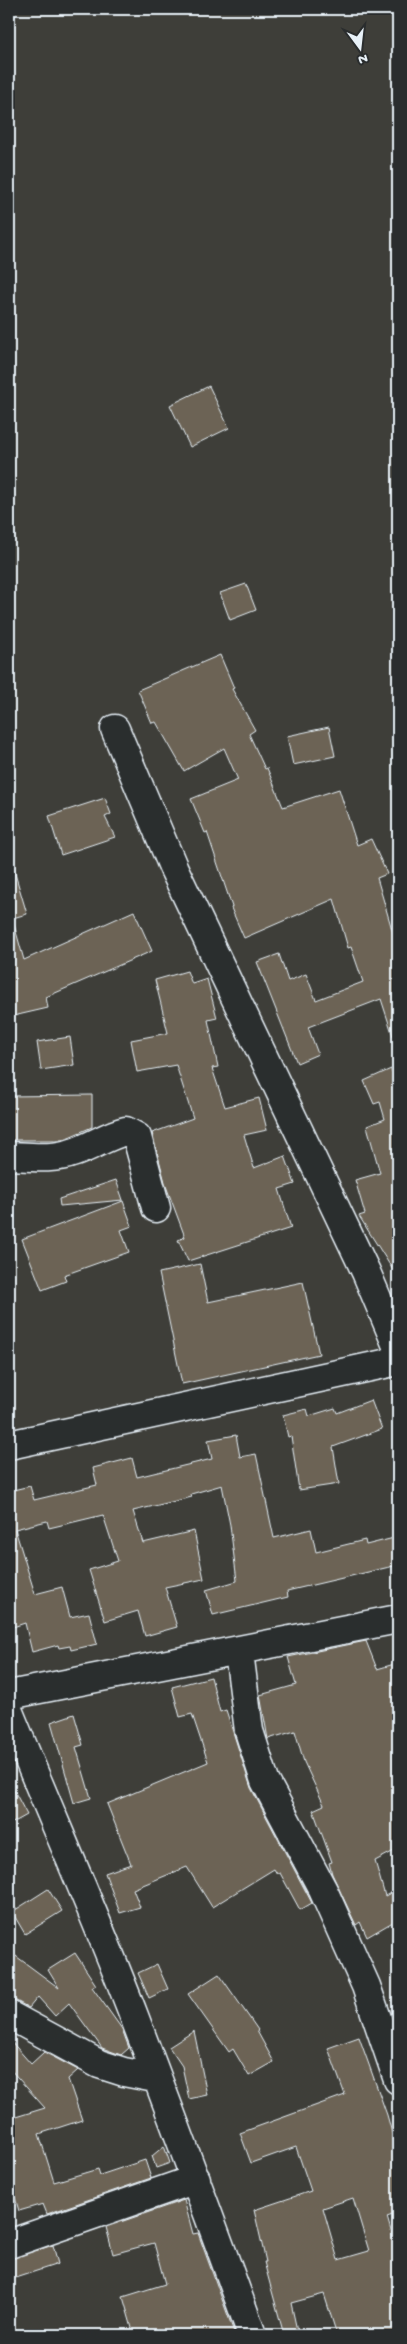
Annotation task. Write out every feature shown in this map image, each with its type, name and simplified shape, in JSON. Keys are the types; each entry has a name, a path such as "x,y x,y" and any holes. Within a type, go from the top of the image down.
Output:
{"street":[{"path":"114,729 174,869 366,1272 398,1348"},
{"path":"9,1156 53,1158 77,1152 113,1134 126,1131 137,1137 156,1208"},
{"path":"9,1445 398,1361"},
{"path":"9,1695 239,1652 398,1619"},
{"path":"239,1652 249,1730 265,1780 323,1890 358,1968 398,2080"},
{"path":"9,1712 134,2016 155,2078 196,2179 252,2335"},
{"path":"9,2015 99,2064 124,2072 155,2078"},
{"path":"9,2244 196,2179"}],"building":[{"path":"209,386 229,428 190,447 170,405"},
{"path":"246,584 256,610 230,620 220,593"},
{"path":"220,655 234,688 232,689 255,730 249,734 265,769 267,768 283,807 339,789 357,845 371,839 387,874 377,878 398,950 398,1042 395,1042 381,999 308,1027 318,1054 297,1063 257,962 279,954 288,981 306,974 316,1000 363,982 351,947 348,948 334,899 244,938 231,908 207,832 205,833 191,799 238,780 224,748 184,771 156,722 152,723 138,690"},
{"path":"329,727 335,756 293,765 287,736"},
{"path":"105,798 111,814 105,817 115,837 61,855 49,816"},
{"path":"13,867 27,914 9,919 9,868"},
{"path":"134,911 152,951 46,997 48,1008 9,1017 9,922 13,921 24,960"},
{"path":"187,971 192,984 207,979 217,1018 208,1020 218,1067 212,1068 225,1107 259,1098 267,1130 244,1135 254,1168 285,1156 295,1184 279,1189 291,1228 188,1261 178,1240 185,1237 166,1186 152,1133 193,1118 176,1065 137,1072 131,1040 168,1033 155,980"},
{"path":"70,1037 74,1065 41,1070 37,1042"},
{"path":"391,1069 398,1086 398,1278 359,1216 365,1214 355,1180 380,1173 367,1126 385,1119 380,1102 374,1104 364,1081"},
{"path":"92,1095 92,1127 62,1140 9,1140 9,1096"},
{"path":"116,1180 123,1200 60,1206 59,1199"},
{"path":"123,1201 132,1226 121,1230 129,1252 64,1275 66,1281 42,1290 22,1239"},
{"path":"200,1264 208,1302 303,1282 319,1354 182,1384 159,1273"},
{"path":"371,1400 382,1429 333,1447 339,1484 299,1490 291,1436 288,1437 283,1415 307,1409 309,1416 335,1408 337,1413"},
{"path":"236,1435 240,1457 256,1454 274,1538 311,1529 316,1552 365,1540 366,1545 398,1537 398,1565 287,1591 288,1597 213,1615 206,1590 237,1581 230,1525 222,1485 191,1494 192,1497 133,1511 143,1543 194,1531 204,1579 165,1587 177,1627 145,1636 138,1611 105,1621 89,1570 118,1561 103,1515 49,1528 47,1521 15,1529 35,1594 62,1587 70,1617 89,1613 97,1644 71,1650 70,1646 59,1648 58,1645 32,1652 25,1623 13,1627 9,1613 9,1491 30,1486 34,1500 97,1485 93,1468 132,1458 137,1477 212,1459 208,1440"},
{"path":"366,1641 377,1669 398,1663 398,1849 375,1861 385,1896 398,1889 398,1919 367,1937 360,1922 356,1925 332,1874 329,1863 332,1862 313,1810 324,1805 304,1762 295,1731 268,1739 260,1695 296,1685 288,1657"},
{"path":"211,1677 220,1712 226,1710 251,1788 312,1903 300,1910 280,1873 277,1874 274,1869 212,1907 187,1867 133,1889 140,1907 120,1913 105,1873 131,1864 107,1804 208,1762 192,1714 180,1717 172,1687"},
{"path":"74,1714 83,1745 76,1747 91,1798 74,1803 51,1722"},
{"path":"9,1781 27,1815 9,1825"},
{"path":"48,1889 62,1911 25,1934 12,1912"},
{"path":"9,1951 59,1988 48,1970 75,1953 96,1985 92,1987 122,2029 129,2048 121,2055 102,2048 69,2003 55,2016 38,1997 29,2008 9,1997"},
{"path":"157,1964 168,1989 149,1998 138,1973"},
{"path":"219,1974 258,2030 274,2062 249,2076 233,2049 229,2052 188,1994"},
{"path":"194,2031 207,2095 189,2099 182,2066 169,2047"},
{"path":"359,2037 387,2115 398,2154 398,2213 387,2217 398,2255 398,2335 337,2335 324,2294 291,2303 298,2335 284,2335 264,2262 266,2262 254,2210 311,2191 296,2147 251,2163 240,2133 345,2095 328,2048","holes":["353,2198 369,2251 338,2260 323,2208"]},
{"path":"9,2039 31,2064 44,2052 78,2070 68,2079 82,2120 39,2134 54,2182 98,2169 100,2175 145,2160 151,2178 47,2214 43,2204 19,2211 9,2177 9,2119 45,2108 9,2068"},
{"path":"164,2146 170,2163 156,2168 152,2156"},
{"path":"184,2200 193,2234 198,2233 235,2335 134,2335 123,2297 165,2284 154,2243 113,2254 106,2227"},
{"path":"53,2245 58,2264 9,2280 9,2259"}]}
